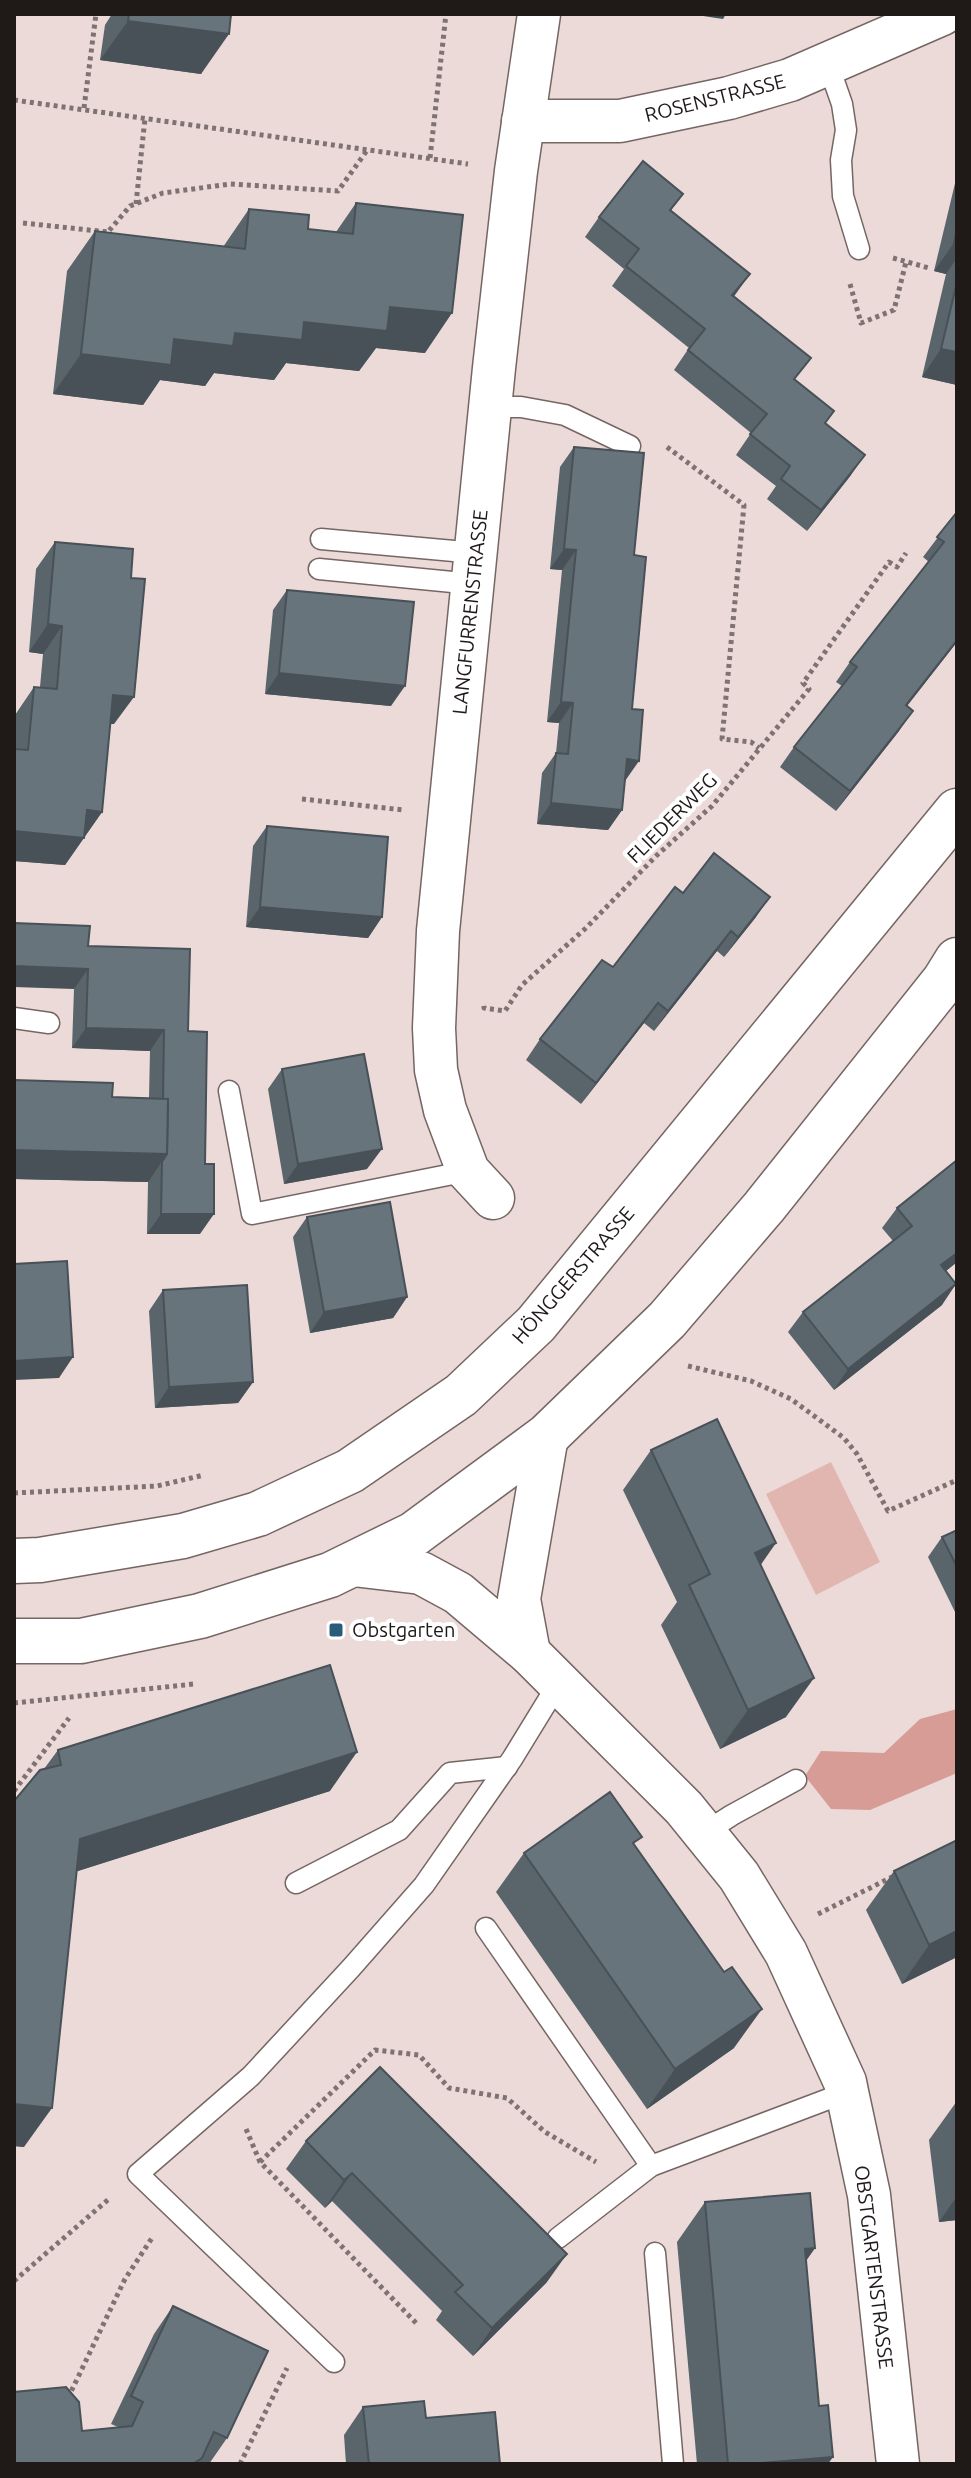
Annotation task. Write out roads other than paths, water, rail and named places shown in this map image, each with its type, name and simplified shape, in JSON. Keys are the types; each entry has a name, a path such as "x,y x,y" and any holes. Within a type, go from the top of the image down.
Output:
{"main road":[{"name":"HÖNGGERSTRASSE","path":"14,1561 40,1560 183,1536 258,1514 350,1471 461,1395 536,1324 957,811"},
{"path":"14,1641 81,1641 200,1616 330,1575 414,1534 547,1436 667,1320 745,1230 944,981 957,960"}],"street":[{"name":"LANGFURRENSTRASSE","path":"481,1184 445,1110 436,1070 434,1028 438,931 491,407 523,121 539,14"},
{"name":"ROSENSTRASSE","path":"523,121 620,121 729,98 790,80 942,14"},
{"path":"529,1653 519,1599 547,1436"},
{"name":"OBSTGARTENSTRASSE","path":"353,1565 421,1573 458,1593 529,1653 684,1808 739,1876 786,1953 845,2082 869,2195 898,2464"}],"lane":[{"path":"828,64 842,104 846,130 841,160 843,196 859,249"},
{"path":"491,407 521,407 565,415 630,446"},
{"path":"321,539 474,569"},
{"path":"319,569 474,569"},
{"path":"14,1018 49,1023"},
{"path":"229,1091 252,1214 481,1184"},
{"path":"334,2362 138,2174 251,2076 424,1885 507,1767 558,1684"},
{"path":"296,1883 399,1830 450,1773 507,1767"},
{"path":"704,1833 796,1780"},
{"path":"486,1928 651,2166"},
{"path":"558,2238 651,2166 847,2092"},
{"path":"655,2253 673,2464"}],"place":[{"name":"Obstgarten","path":"336,1630"}]}
